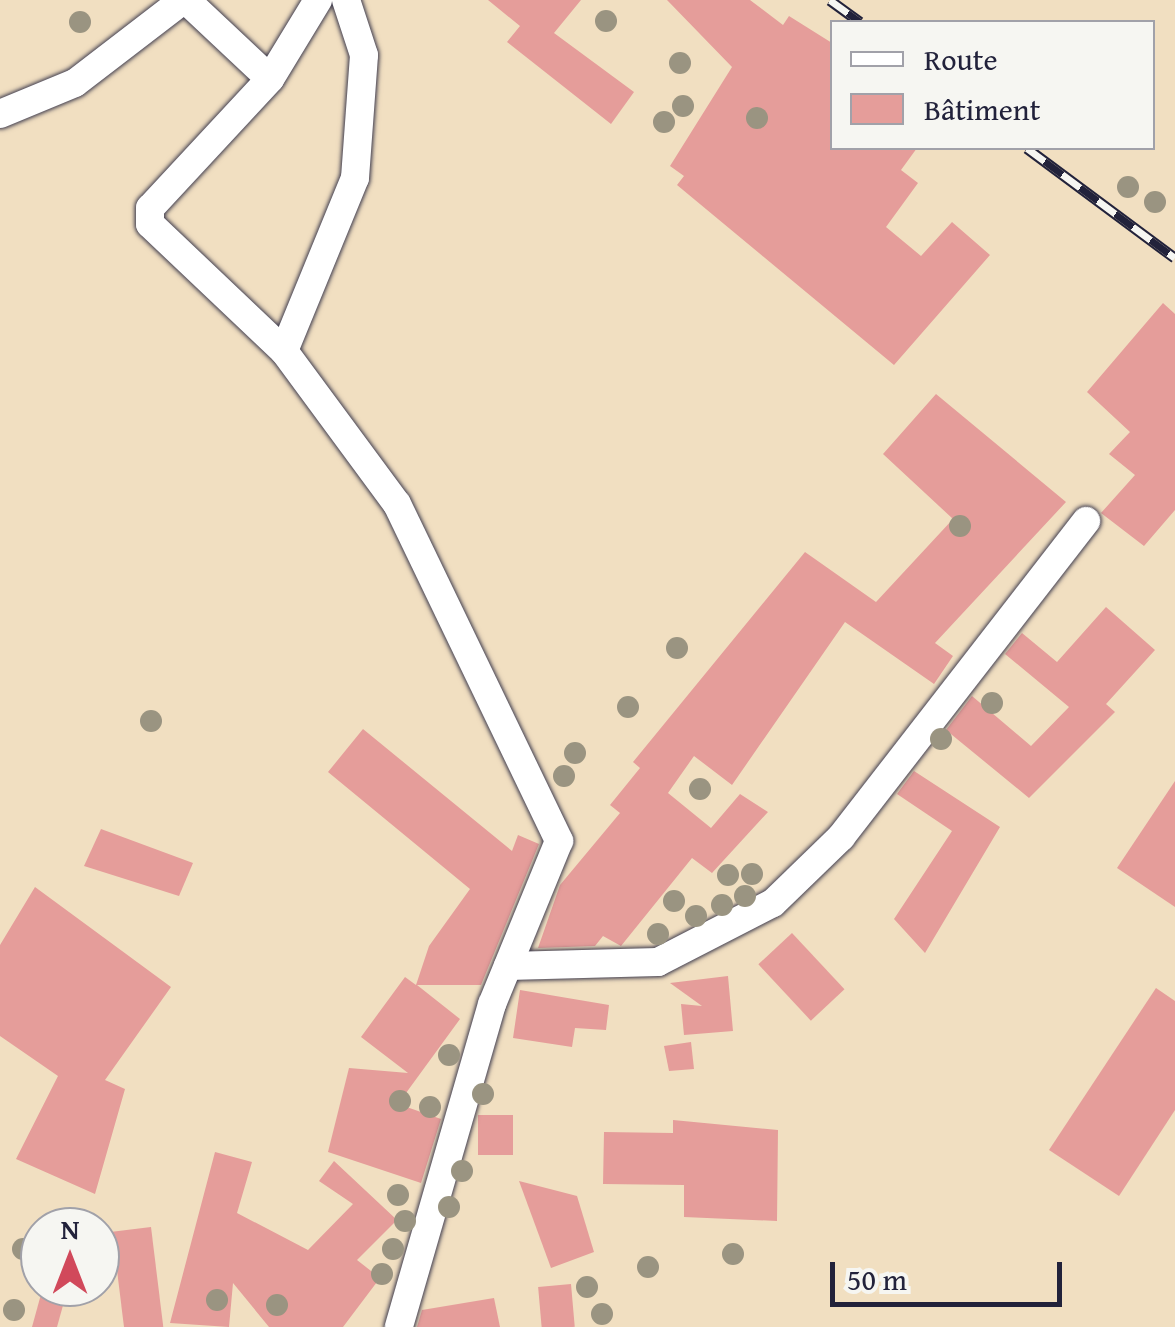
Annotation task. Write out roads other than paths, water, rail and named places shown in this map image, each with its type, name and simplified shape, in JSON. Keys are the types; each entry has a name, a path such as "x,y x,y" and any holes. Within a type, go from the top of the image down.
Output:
{"street":[{"path":"0,114 75,84 184,0 270,79"},
{"path":"318,0 270,79 150,208 150,224 155,238 284,351 397,504 555,825 558,856 508,966 399,1327"},
{"path":"284,351 354,178 364,55 346,0"},
{"path":"508,966 658,962 773,903 840,838 1086,521"}],"railway":[{"path":"830,0 857,20"},
{"path":"1030,150 1175,258"}]}
